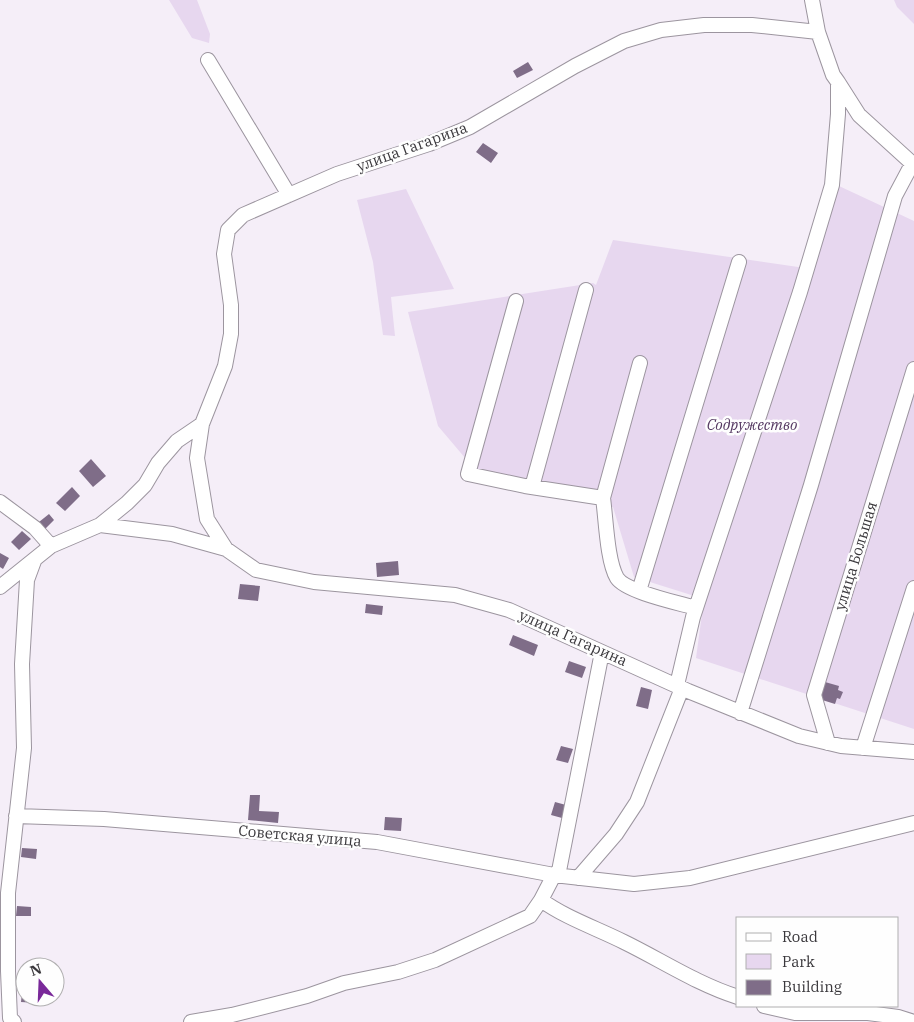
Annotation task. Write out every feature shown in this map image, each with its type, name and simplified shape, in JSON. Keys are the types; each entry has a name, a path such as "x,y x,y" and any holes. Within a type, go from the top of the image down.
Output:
{"street":[{"path":"740,713 811,485 896,196 913,165 859,116 838,82 818,32 812,0"},
{"name":"улица Гагарина","path":"226,549 207,519 197,458 202,424 225,366 231,334 224,254 228,230 243,215 337,174 429,144 470,127 576,66 624,41 661,30 704,25 752,25 818,32"},
{"path":"208,60 289,195"},
{"path":"578,878 616,834 637,802 680,687 696,608 797,301 832,186 838,114 838,82"},
{"path":"640,591 739,262"},
{"path":"532,487 586,290"},
{"path":"516,301 468,474 532,487 603,498"},
{"path":"640,363 603,498 612,563 618,579 629,588 696,608"},
{"name":"улица Большая","path":"828,743 814,695 914,369"},
{"name":"улица Гагарина","path":"3,581 34,561 50,546 100,525 128,503 145,485 158,463 177,442 202,424"},
{"path":"0,502 35,528 50,546"},
{"name":"улица Гагарина","path":"100,525 172,534 226,549 256,570 314,582 454,595 509,610 680,687 799,736 828,743 863,748 914,752"},
{"path":"14,1022 10,1018 8,893 24,748 22,664 27,580 34,561"},
{"path":"863,748 914,588"},
{"path":"191,1022 232,1015 307,996 344,983 398,972 435,960 530,916 556,875 602,652"},
{"name":"Советская улица","path":"16,816 104,819 377,842 556,875 634,884 690,878 914,824"},
{"path":"541,900 554,910 621,940 691,978 736,996"},
{"path":"768,1007 794,1013 868,1013 898,1017 914,1022"}],"green space":[{"path":"169,0 197,0 210,34 209,43 192,38"},
{"path":"894,0 914,0 914,24 897,7"},
{"name":"Содружество","path":"839,186 914,221 914,729 696,658 704,599 634,577 613,507 488,485 438,426 408,312 593,283 596,285 613,240 812,269"},
{"path":"406,189 454,289 391,297 395,336 383,335 373,262 357,200"}],"building":[{"path":"528,62 533,70 517,78 513,71"},
{"path":"483,143 498,153 491,163 476,152"},
{"path":"91,459 106,476 93,487 79,471"},
{"path":"72,487 80,496 65,511 56,503"},
{"path":"49,514 54,520 45,529 39,522"},
{"path":"22,531 31,539 19,550 11,542"},
{"path":"0,553 9,558 3,569 0,567"},
{"path":"398,561 399,575 377,577 376,563"},
{"path":"240,584 260,586 258,601 238,599"},
{"path":"366,604 383,606 382,615 365,613"},
{"path":"513,635 538,645 534,656 509,645"},
{"path":"569,661 586,667 582,678 565,672"},
{"path":"825,682 839,686 838,690 843,692 840,699 837,698 835,704 819,699"},
{"path":"641,687 652,690 648,709 636,706"},
{"path":"561,746 573,749 568,763 556,760"},
{"path":"250,795 260,795 259,811 279,812 278,823 248,820"},
{"path":"555,802 566,805 562,818 551,815"},
{"path":"385,817 402,818 401,831 384,830"},
{"path":"22,848 37,849 36,859 21,857"},
{"path":"17,906 31,907 31,916 16,916"}]}
